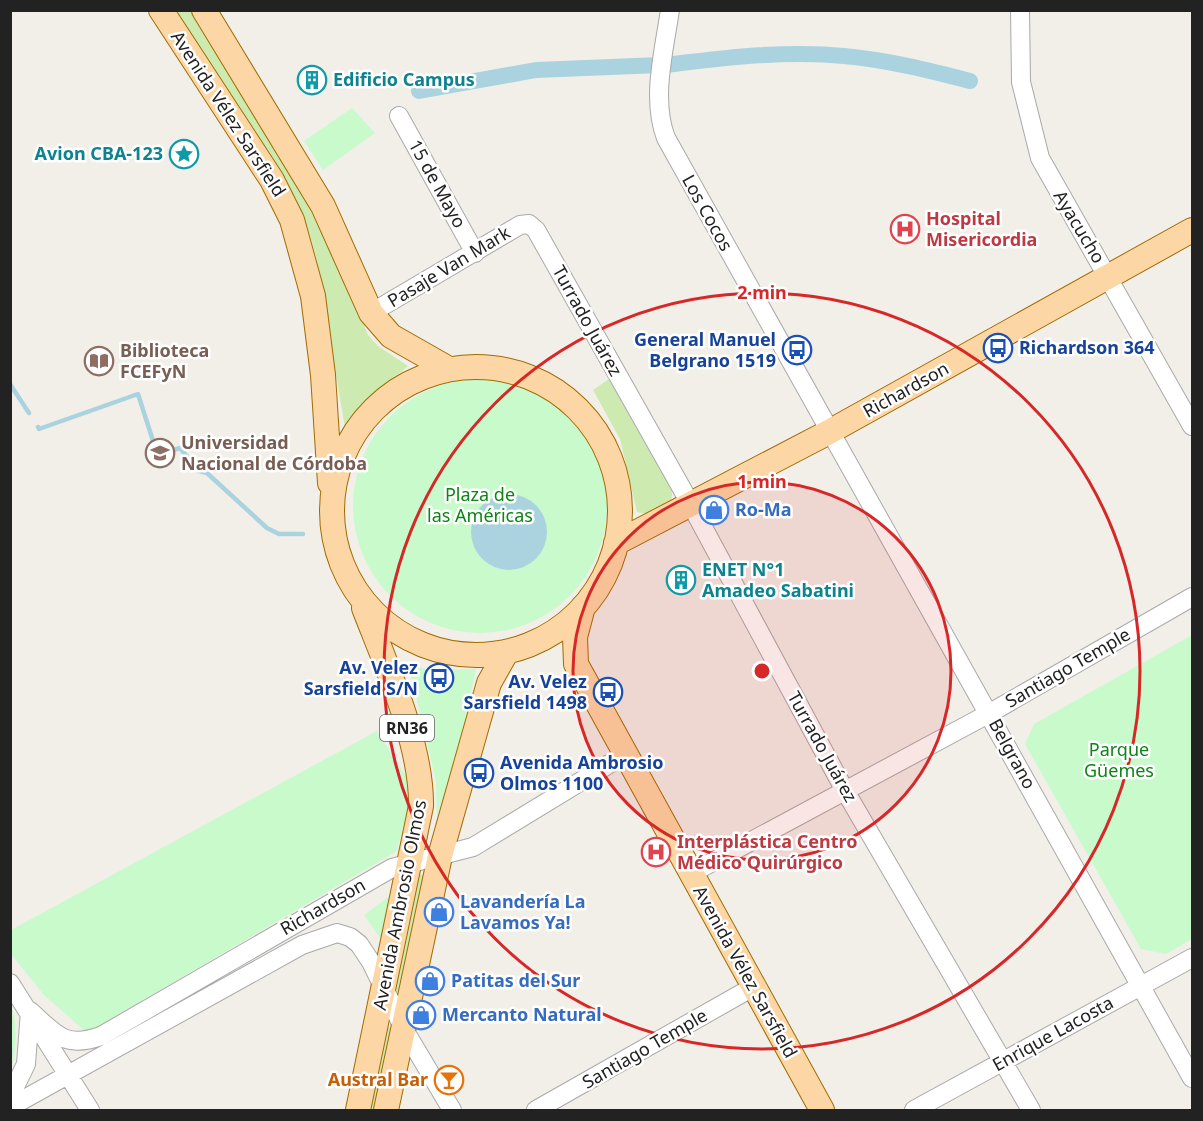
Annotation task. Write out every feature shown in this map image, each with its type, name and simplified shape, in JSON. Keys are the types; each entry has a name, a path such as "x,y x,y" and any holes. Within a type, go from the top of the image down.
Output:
{"main road":[{"name":"Avenida Vélez Sarsfield","path":"161,10 272,180 283,199 300,246 314,296 319,334 331,504"},
{"name":"Avenida Vélez Sarsfield","path":"204,10 323,206 371,314 391,336 449,369"},
{"name":"Richardson","path":"616,543 829,432 1192,230"},
{"name":"RN36","path":"482,367 515,372 545,384 572,404 594,428 610,458 618,490 620,516 616,543 604,577 583,607 537,642 506,653 464,655 434,650 406,638 382,621 361,600 347,578 333,538 331,504 338,466 355,432 381,403 412,381 449,369 482,367"},
{"name":"Avenida Ambrosio Olmos","path":"358,1110 385,993 421,806 419,772 384,659 361,600"},
{"name":"Avenida Vélez Sarsfield","path":"583,607 575,637 576,664 624,755 822,1110"},
{"name":"Avenida Ambrosio Olmos","path":"386,1110 405,1031 440,856 489,683 506,653"}],"street":[{"name":"Los Cocos","path":"670,10 662,63 659,121 671,148 829,432"},
{"name":"Ayacucho","path":"1020,10 1021,82 1035,143 1048,173 1191,418"},
{"name":"15 de Mayo","path":"399,116 475,253"},
{"name":"Pasaje Van Mark","path":"371,314 520,225 529,224"},
{"name":"Turrado Juárez","path":"529,224 536,230 690,503 844,789 1031,1110"},
{"name":"Belgrano","path":"829,432 990,713 1192,1078"},
{"name":"Santiago Temple","path":"690,874 844,789 990,713 1192,597"},
{"name":"Richardson","path":"30,1011 59,1037 72,1042 101,1036 392,868 410,861 473,847 624,755"},
{"name":"Richardson","path":"10,1107 321,937 337,933 350,937 366,952 405,1031 452,1110"},
{"name":"Enrique Lacosta","path":"914,1110 1192,958"},
{"path":"10,983 30,1011 90,1110"},
{"name":"Santiago Temple","path":"536,1110 753,987"},
{"path":"10,1097 26,1064 30,1011"}],"green space":[{"path":"173,11 191,11 302,178 368,335 378,346 408,366 372,397 346,434 316,256 305,220 288,184"},
{"path":"352,108 375,133 323,170 304,141"},
{"name":"Plaza de las Américas","path":"468,379 492,379 529,388 551,400 570,416 586,435 598,457 605,481 607,506 605,531 598,555 586,577 570,596 551,612 529,624 492,633 468,633 431,624 409,612 382,587 362,555 358,543 353,518 353,494 362,457 374,435 399,408 431,388 443,384"},
{"path":"609,379 673,487 671,502 651,515 637,512 620,439 593,390"},
{"name":"Parque Güemes","path":"1192,635 1192,939 1166,954 1141,949 1025,744 1034,724"},
{"path":"408,663 428,670 476,669 444,819 437,818 436,781"},
{"path":"377,731 409,781 408,807 397,851 87,1033 44,995 11,954 11,930"},
{"path":"414,874 425,875 400,997 393,996"},
{"path":"391,895 383,942 364,915"},
{"path":"11,1005 16,1038 11,1071"},
{"path":"386,1026 391,1028 380,1110 362,1110"}],"water":[{"path":"502,494 516,494 530,500 541,511 547,525 544,547 536,559 516,570 502,570 488,564 477,553 471,539 471,525 477,511 488,500"}],"waterway":[{"path":"666,65 755,56 822,54 892,63 970,81"},
{"path":"419,91 536,70 660,65"},
{"path":"10,384 29,413"},
{"path":"38,427 39,429 138,394 155,447"},
{"path":"170,451 180,448 199,471 207,473 267,528 279,534 303,534"}],"place":[{"name":"Edificio Campus","path":"312,80"},
{"name":"Avion CBA-123","path":"184,154"},
{"name":"Hospital Misericordia","path":"905,229"},
{"name":"Richardson 364","path":"998,348"},
{"name":"General Manuel Belgrano 1519","path":"797,350"},
{"name":"Biblioteca FCEFyN","path":"99,361"},
{"name":"Universidad Nacional de Córdoba","path":"160,453"},
{"name":"Ro-Ma","path":"714,510"},
{"name":"ENET N°1 Amadeo Sabatini","path":"681,580"},
{"name":"Av. Velez Sarsfield S/N","path":"439,678"},
{"name":"Av. Velez Sarsfield 1498","path":"608,692"},
{"name":"Avenida Ambrosio Olmos 1100","path":"479,773"},
{"name":"Interplástica Centro Médico Quirúrgico","path":"656,852"},
{"name":"Lavandería La Lavamos Ya!","path":"439,912"},
{"name":"Patitas del Sur","path":"430,981"},
{"name":"Mercanto Natural","path":"421,1015"},
{"name":"Austral Bar","path":"449,1080"}]}
